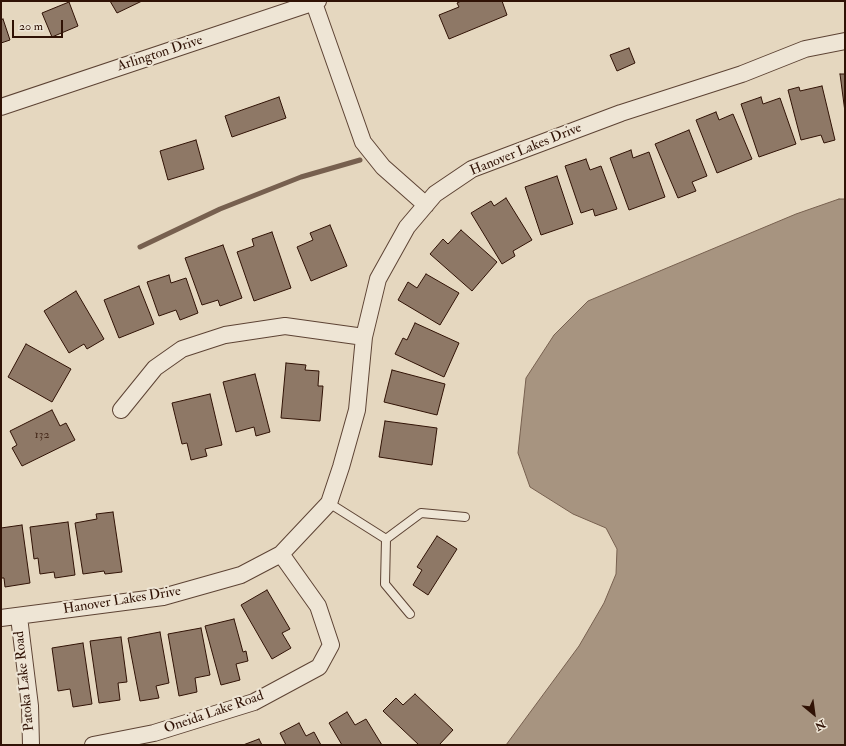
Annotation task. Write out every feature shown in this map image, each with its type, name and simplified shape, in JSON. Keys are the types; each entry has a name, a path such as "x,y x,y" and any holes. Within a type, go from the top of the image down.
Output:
{"street":[{"name":"Arlington Drive","path":"1,107 316,2"},
{"path":"316,2 364,142 382,167 426,205"},
{"name":"Hanover Lakes Drive","path":"1,618 163,597 241,574 281,554 329,503 357,410 364,338 378,279 407,227 435,194 472,169 621,112 742,74 805,49 845,41"},
{"path":"121,410 155,368 182,349 225,335 285,326 364,338"},
{"name":"Oneida Lake Road","path":"93,745 154,733 254,702 319,667 331,645 318,606 281,554"},
{"name":"Patoka Lake Road","path":"19,616 30,706 31,745"}],"lane":[{"path":"329,503 386,539"},
{"path":"386,539 421,513 465,517"},
{"path":"386,539 385,584 410,614"}],"shaded area":[{"path":"839,199 845,199 845,745 506,745 579,646 604,603 616,574 617,549 606,528 573,514 530,487 518,453 526,378 554,335 588,301 796,214"}],"building":[{"path":"110,1 142,1 117,13"},
{"path":"461,1 502,1 507,15 449,39 439,15 459,7 457,3"},
{"path":"69,2 78,26 52,37 42,13"},
{"path":"3,19 10,40 1,43 1,20"},
{"path":"629,48 635,63 617,71 610,55"},
{"path":"840,74 845,74 845,112"},
{"path":"822,86 835,140 824,143 821,135 801,140 788,90 799,87 800,91"},
{"path":"279,97 286,118 232,137 225,116"},
{"path":"761,97 763,104 780,98 796,144 759,157 741,104"},
{"path":"716,112 719,120 733,114 752,159 717,173 696,120"},
{"path":"689,130 707,176 692,182 696,191 678,198 655,144"},
{"path":"196,140 204,169 168,180 160,151"},
{"path":"631,150 633,158 649,152 665,197 629,210 610,158"},
{"path":"586,159 590,170 601,166 617,209 595,216 593,209 581,213 565,166"},
{"path":"557,176 573,224 541,235 525,187"},
{"path":"506,198 532,240 513,251 515,256 502,264 471,213 491,201 494,206"},
{"path":"330,225 347,266 311,281 297,247 313,240 310,233"},
{"path":"461,230 497,262 472,291 430,254 443,239 448,244"},
{"path":"272,232 291,288 254,301 237,252 254,246 252,239"},
{"path":"223,245 242,298 220,306 218,300 202,305 185,258"},
{"path":"426,274 459,293 440,325 398,300 408,282 417,288"},
{"path":"169,275 171,283 186,278 198,313 180,320 176,310 159,316 147,282"},
{"path":"139,286 154,324 119,338 104,300"},
{"path":"76,291 104,339 87,349 84,344 69,353 44,311"},
{"path":"415,323 459,343 444,377 395,354 403,338 407,340"},
{"path":"26,344 71,369 52,402 8,377"},
{"path":"286,363 306,365 305,370 319,371 318,386 323,386 320,421 281,418"},
{"path":"392,370 445,384 437,415 384,402"},
{"path":"255,374 270,432 256,436 254,427 236,432 223,382"},
{"path":"210,394 222,445 205,449 207,456 191,460 187,443 182,444 172,403"},
{"path":"52,410 60,426 66,423 75,440 22,466 12,448 17,445 10,431"},
{"path":"385,421 437,428 432,465 379,457"},
{"path":"113,512 122,572 105,574 104,571 83,574 75,523 97,519 96,514"},
{"path":"68,522 75,575 55,578 54,572 40,574 38,558 34,559 30,527"},
{"path":"22,525 30,583 5,587 4,578 1,578 1,528"},
{"path":"437,536 457,549 428,595 413,585 422,570 417,567"},
{"path":"267,590 290,629 282,633 291,648 272,659 241,605"},
{"path":"234,619 243,652 246,651 248,661 236,664 240,680 221,685 205,626"},
{"path":"201,628 210,675 195,678 197,692 179,696 168,634"},
{"path":"160,632 169,683 156,686 159,698 140,701 128,638"},
{"path":"121,637 127,682 118,683 120,700 99,703 90,641"},
{"path":"83,643 92,704 73,707 70,689 58,691 52,648"},
{"path":"415,694 453,730 439,745 419,745 383,711 396,698 403,705"},
{"path":"347,712 355,725 366,719 382,745 342,745 329,723"},
{"path":"299,723 306,736 314,732 321,745 286,745 280,733"},
{"path":"259,739 262,745 243,745"}],"waterway":[{"path":"140,247 220,209 301,177 360,160"}]}
